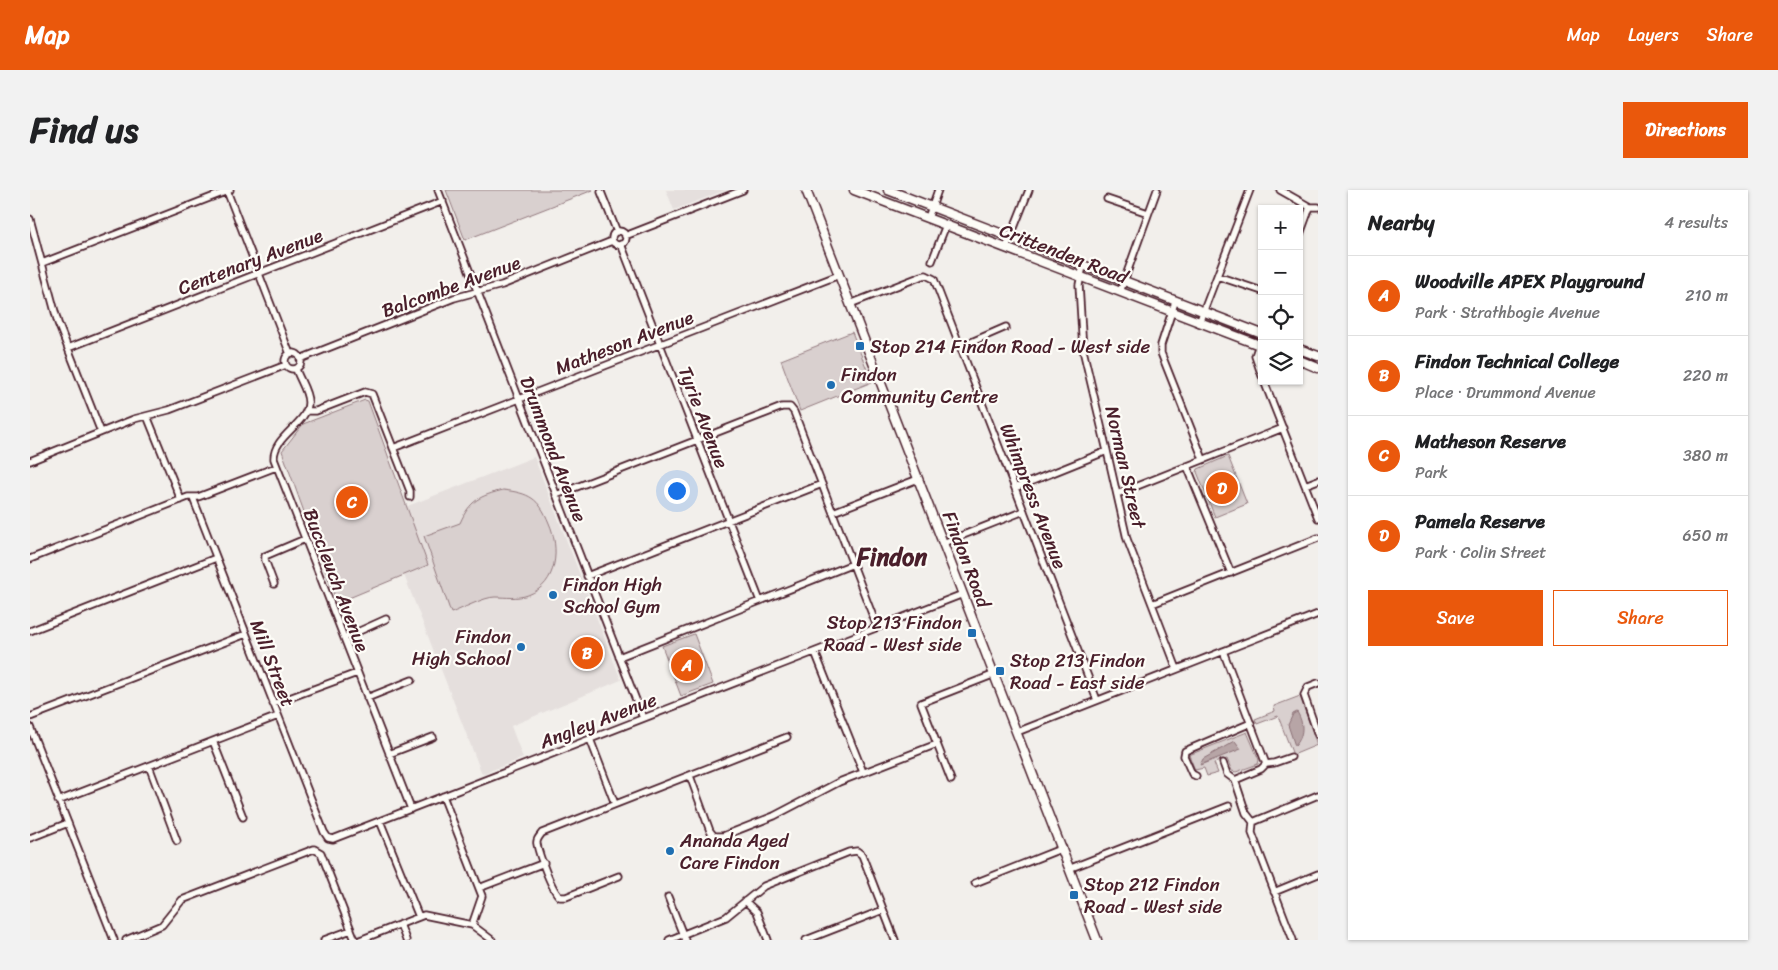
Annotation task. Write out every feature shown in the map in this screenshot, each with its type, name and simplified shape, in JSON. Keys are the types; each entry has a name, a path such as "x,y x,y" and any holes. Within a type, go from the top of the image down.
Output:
{"main road":[{"name":"Crittenden Road","path":"854,190 1258,345"},
{"name":"Crittenden Road","path":"888,190 1258,334"},
{"name":"Findon Road","path":"806,191 1063,848 1097,940"},
{"path":"1303,350 1318,356"},
{"path":"1303,362 1318,368"}],"street":[{"name":"Drummond Avenue","path":"438,190 643,718"},
{"path":"617,232 613,234 612,241 617,245 621,244 625,236 743,190"},
{"path":"928,218 938,190"},
{"path":"1006,248 1029,190"},
{"path":"1120,292 1157,190"},
{"path":"1200,323 1250,190"},
{"path":"1280,190 1310,207 1318,207"},
{"path":"42,263 229,191 290,354"},
{"path":"601,192 617,232 625,236"},
{"path":"1107,199 1148,213"},
{"name":"Centenary Avenue","path":"68,348 443,201"},
{"path":"1303,225 1310,207"},
{"path":"30,219 58,323 101,432"},
{"path":"932,261 946,225"},
{"name":"Balcombe Avenue","path":"300,359 454,298 502,285 612,241"},
{"name":"Tyrie Avenue","path":"621,244 760,601"},
{"name":"Norman Street","path":"1083,266 1079,277 1083,350 1128,539 1176,669"},
{"name":"Matheson Avenue","path":"393,448 839,275"},
{"name":"Whimpress Avenue","path":"850,304 922,276 930,276 934,279 1097,700"},
{"path":"1217,276 1258,290"},
{"path":"1175,302 1161,345 1161,353 1203,459"},
{"path":"960,347 1006,327"},
{"path":"1258,350 1255,356 1258,365"},
{"path":"286,365 289,368 300,366 300,359 297,355 290,354"},
{"path":"286,365 286,358 290,354"},
{"path":"30,461 101,432 169,410 286,365"},
{"path":"296,368 308,403 306,412 316,412 368,392 372,394 410,491 410,498"},
{"path":"1266,385 1318,518"},
{"path":"556,495 782,407 790,407 794,412 877,627"},
{"name":"Buccleuch Avenue","path":"306,412 275,448 274,459 276,467 411,809"},
{"path":"147,416 181,500"},
{"path":"1117,494 1282,428"},
{"path":"1015,488 1107,452"},
{"path":"1188,466 1231,573"},
{"path":"30,559 181,500 193,498 276,467"},
{"path":"833,512 918,479"},
{"path":"1305,485 1318,480"},
{"path":"587,576 822,484"},
{"name":"Mill Street","path":"193,498 328,838"},
{"path":"943,543 1024,511"},
{"path":"1152,604 1318,538"},
{"path":"274,584 265,556 305,539"},
{"path":"30,631 216,558"},
{"path":"619,657 853,564"},
{"name":"Angley Avenue","path":"328,838 333,839 380,821 963,594"},
{"path":"1017,732 1318,614"},
{"path":"344,638 386,619"},
{"path":"30,717 246,634"},
{"path":"1223,651 1266,764"},
{"path":"815,652 863,772"},
{"path":"274,704 357,673"},
{"path":"951,780 921,703 995,674"},
{"path":"366,698 412,680"},
{"path":"1318,683 1308,687 1304,695 1318,735"},
{"path":"58,801 278,716"},
{"path":"1196,776 1192,774 1184,756 1185,751 1251,723"},
{"path":"30,727 114,940"},
{"path":"389,754 433,736"},
{"path":"619,876 566,897 560,897 556,894 537,844 537,838 542,833 787,737"},
{"path":"590,739 615,804"},
{"path":"213,741 243,817"},
{"path":"690,776 710,830 714,836 722,836 774,816 838,782 937,744"},
{"path":"30,748 37,745"},
{"path":"1235,780 1266,764 1291,757"},
{"path":"1223,763 1228,774 1235,780 1246,813 1253,822 1252,833 1293,940"},
{"path":"148,766 177,841"},
{"path":"1253,822 1318,795"},
{"path":"444,796 482,900 472,925"},
{"path":"1070,868 1228,806"},
{"path":"380,821 419,916"},
{"path":"30,838 68,824"},
{"path":"975,883 1063,848"},
{"path":"126,940 162,925 182,900 311,849 317,849 321,853 355,940"},
{"path":"669,940 684,937 726,917 764,886 849,852 857,851 862,855 895,940"},
{"path":"479,888 544,863"},
{"path":"1274,892 1318,874"},
{"path":"668,897 684,937"},
{"path":"745,901 757,912 768,940"},
{"path":"806,940 883,910"},
{"path":"360,940 419,916 447,919 472,925 492,940"},
{"path":"400,924 406,940"},
{"path":"324,940 351,930"}],"shaded area":[{"path":"446,190 593,190 465,240"},
{"path":"666,190 726,190 674,210"},
{"path":"852,332 872,382 800,411 781,360"},
{"path":"365,400 368,401 428,565 337,603 282,451 303,424"},
{"path":"1228,456 1247,504 1215,517 1197,472 1198,469"},
{"name":"Findon High School","path":"534,457 621,680 511,726 523,758 482,774 404,575 428,565 405,507"},
{"path":"503,490 520,493 532,498 537,502 545,515 555,543 554,564 551,574 538,590 528,595 490,598 451,613 424,536 460,523 468,509 477,500 488,494"},
{"path":"694,634 713,684 681,696 662,646"},
{"path":"1300,696 1317,745 1293,755 1278,716 1257,724 1255,719 1275,711 1274,706"},
{"path":"1297,712 1302,729 1300,738 1295,746 1288,725 1293,714"},
{"path":"1247,732 1259,760 1258,764 1236,772 1232,771 1227,759 1214,763 1218,773 1207,776 1204,768 1195,770 1189,755"},
{"path":"1235,741 1241,749 1200,765 1203,759"}],"place":[{"name":"Stop 214 Findon Road - West side","path":"860,346"},
{"name":"Findon Community Centre","path":"831,385"},
{"name":"Pamela Reserve","path":"1222,488"},
{"name":"Matheson Reserve","path":"352,502"},
{"name":"Findon High School Gym","path":"553,595"},
{"name":"Stop 213 Findon Road - West side","path":"972,633"},
{"name":"Findon High School","path":"521,647"},
{"name":"Findon Technical College","path":"587,653"},
{"name":"Woodville APEX Playground","path":"687,665"},
{"name":"Stop 213 Findon Road - East side","path":"1000,671"},
{"name":"Ananda Aged Care Findon","path":"670,851"},
{"name":"Stop 212 Findon Road - West side","path":"1074,895"}],"district":[{"name":"Findon","path":"892,557"}]}
